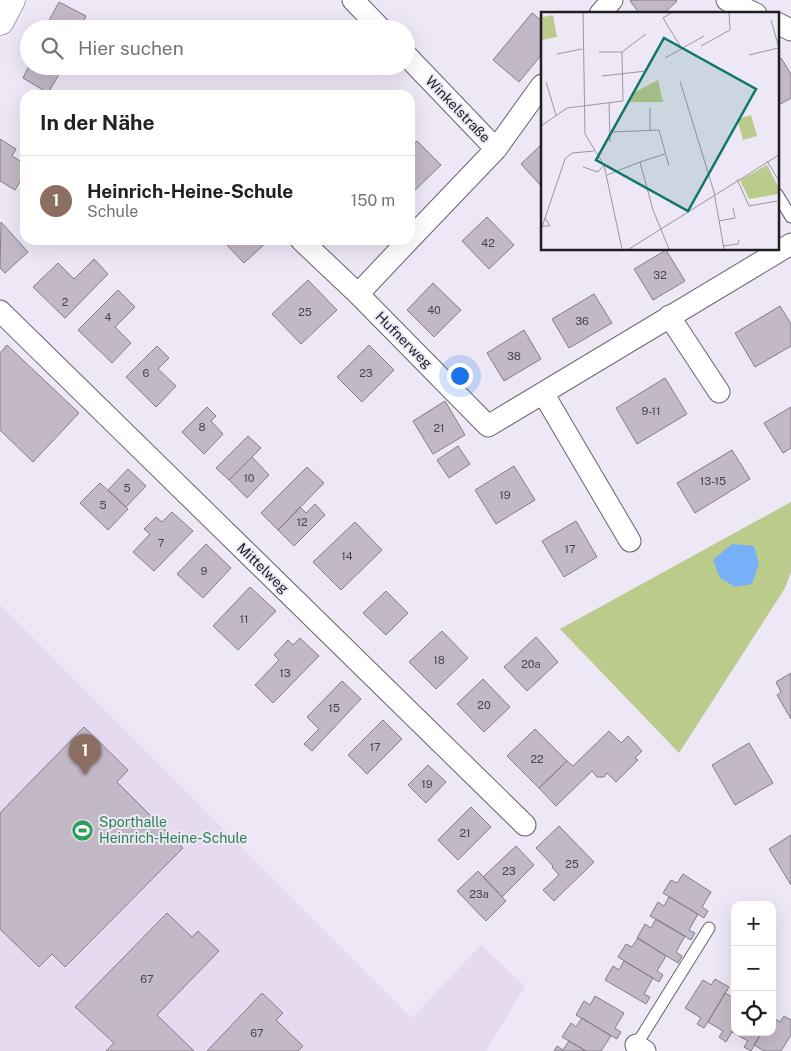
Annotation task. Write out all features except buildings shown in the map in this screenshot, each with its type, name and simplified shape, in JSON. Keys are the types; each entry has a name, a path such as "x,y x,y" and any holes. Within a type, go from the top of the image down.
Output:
{"street":[{"path":"0,21 11,0"},
{"path":"353,0 372,20"},
{"path":"602,12 612,0"},
{"path":"727,0 752,12"},
{"path":"778,24 791,30"},
{"name":"Winkelstraße","path":"415,64 496,148 541,85"},
{"path":"415,235 496,148"},
{"name":"Hufnerweg","path":"306,245 358,294 488,426 791,244"},
{"path":"358,294 405,245"},
{"name":"Mittelweg","path":"0,311 525,825"},
{"path":"670,316 719,392"},
{"path":"543,393 630,541"}],"lane":[{"path":"778,196 791,217"},
{"path":"638,1049 709,928"}],"shaded area":[{"path":"0,605 412,1018 481,945 525,986 486,1051 0,1051"}],"green space":[{"path":"791,502 791,572 785,588 679,753 560,629"}],"water":[{"path":"732,544 754,546 759,564 752,584 735,587 720,578 713,560"}],"place":[{"name":"Heinrich-Heine-Schule","path":"85,775"},
{"name":"Sporthalle Heinrich-Heine-Schule","path":"83,830"}]}
